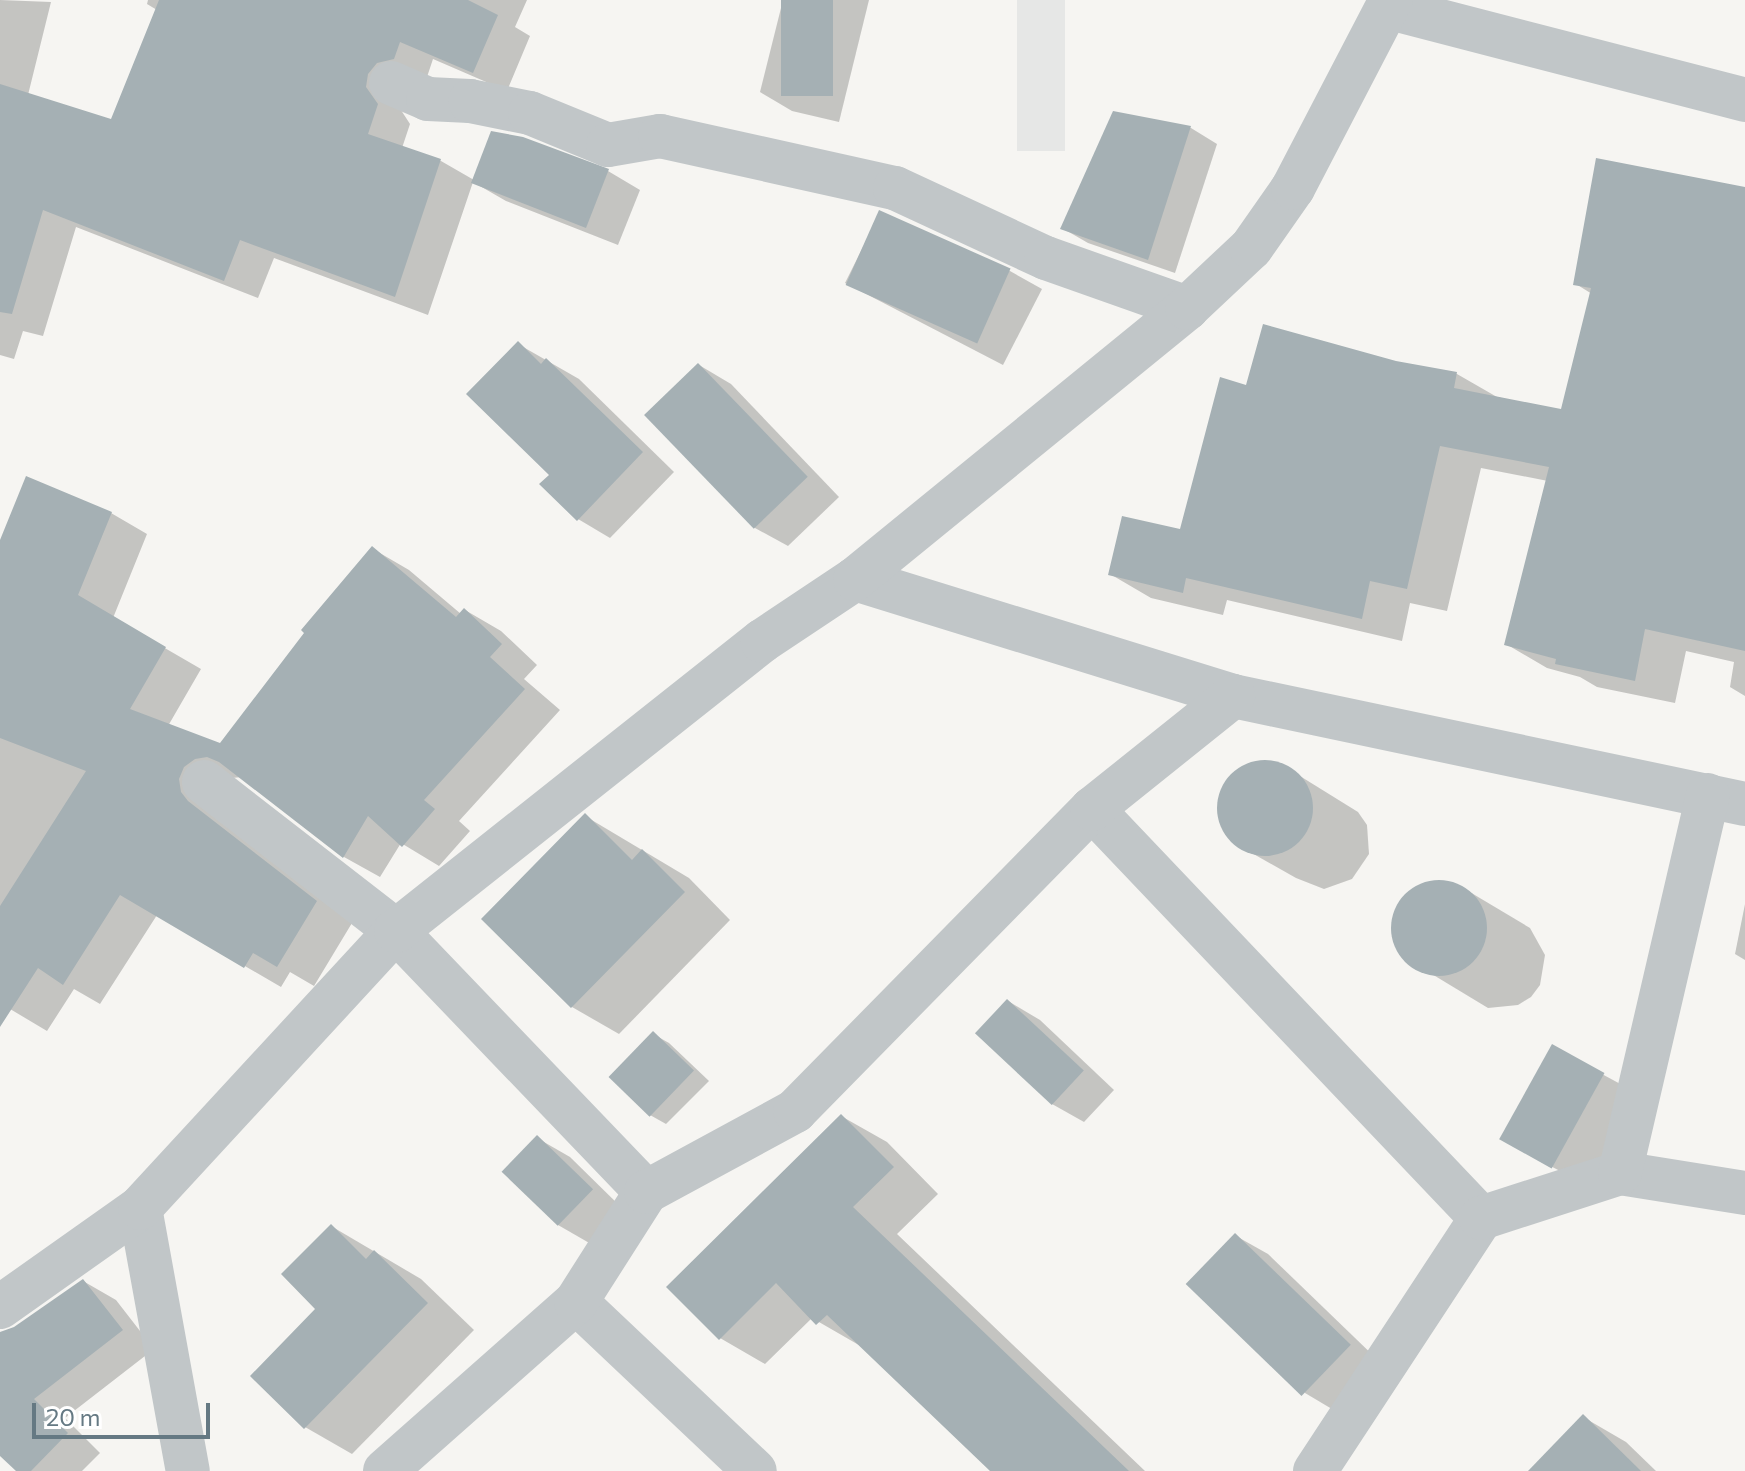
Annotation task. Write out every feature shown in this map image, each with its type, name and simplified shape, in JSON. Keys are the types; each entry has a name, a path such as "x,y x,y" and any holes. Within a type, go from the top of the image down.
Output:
{"street":[{"path":"0,1307 140,1208 396,931 762,641 855,579 1187,308 1251,248 1293,188 1390,4 1745,100"},
{"path":"391,83 428,99 470,101 530,113 608,145 660,136 895,188 1046,258 1187,308"},
{"path":"855,579 1233,696 1727,800 1620,1173"},
{"path":"385,1471 576,1302 646,1192 795,1111 1092,809 1233,696"},
{"path":"204,782 396,931 646,1192"},
{"path":"1092,809 1481,1218"},
{"path":"1315,1471 1481,1218 1620,1173 1745,1193"},
{"path":"140,1208 188,1471"},
{"path":"576,1302 755,1471"}],"shaded area":[{"path":"1017,0 1065,0 1065,151 1017,151"}],"building":[{"path":"159,0 468,0 498,15 473,73 400,42 394,59 377,63 368,74 366,87 378,104 368,134 441,159 395,297 240,240 224,281 43,210 12,314 0,312 0,84 111,119"},
{"path":"781,0 833,0 833,96 781,96"},
{"path":"1113,111 1191,126 1148,260 1060,229"},
{"path":"491,131 523,137 609,169 586,228 471,183"},
{"path":"1596,158 1745,187 1745,651 1645,629 1635,681 1555,664 1556,659 1504,645 1549,467 1440,446 1407,589 1370,581 1362,619 1186,578 1183,593 1108,575 1122,516 1180,529 1220,377 1246,385 1263,324 1396,361 1457,372 1454,388 1561,409 1591,288 1573,285"},
{"path":"879,210 1011,269 977,343 846,285"},
{"path":"518,341 541,364 546,358 643,452 577,521 539,484 549,475 466,394"},
{"path":"698,363 808,477 754,529 644,415"},
{"path":"26,476 112,512 78,595 166,647 130,709 220,743 304,633 301,630 372,546 456,617 464,608 502,644 490,657 525,689 424,800 435,809 402,847 368,816 343,858 219,762 207,757 195,759 184,767 179,779 181,792 188,801 317,901 277,967 253,953 244,968 120,895 63,985 38,968 0,1027 0,906 86,771 0,738 0,540"},
{"path":"1265,760 1283,764 1299,774 1309,790 1313,808 1309,826 1299,842 1283,852 1265,856 1247,852 1231,842 1221,826 1217,808 1221,790 1231,774 1247,764"},
{"path":"585,813 632,860 642,849 685,892 571,1008 481,919"},
{"path":"1439,880 1457,883 1473,894 1484,910 1487,928 1484,946 1473,962 1457,973 1439,976 1421,973 1405,962 1394,946 1391,928 1394,910 1405,894 1421,883"},
{"path":"1007,999 1084,1071 1052,1105 975,1033"},
{"path":"653,1031 694,1071 650,1117 609,1077"},
{"path":"1552,1044 1604,1073 1552,1168 1499,1139"},
{"path":"841,1114 894,1167 853,1207 1129,1471 990,1471 827,1315 816,1325 776,1283 719,1340 666,1287"},
{"path":"537,1135 593,1189 558,1226 502,1172"},
{"path":"331,1224 366,1259 374,1250 428,1303 304,1429 250,1376 315,1309 281,1274"},
{"path":"1235,1233 1351,1345 1301,1396 1186,1284"},
{"path":"83,1279 123,1330 34,1399 68,1433 31,1471 16,1471 0,1456 0,1332 14,1327"},
{"path":"1583,1414 1641,1471 1528,1471"}]}
